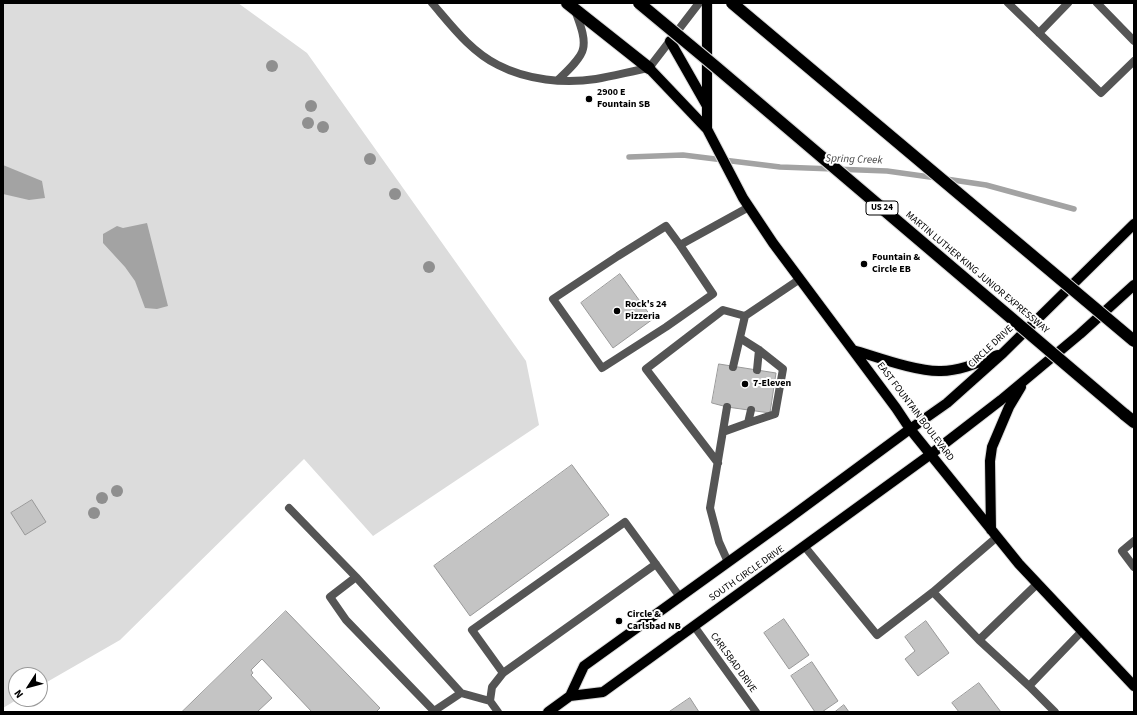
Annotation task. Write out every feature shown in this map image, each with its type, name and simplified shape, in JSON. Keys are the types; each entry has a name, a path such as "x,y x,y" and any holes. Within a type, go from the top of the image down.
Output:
{"highway":[{"name":"MARTIN LUTHER KING JUNIOR EXPRESSWAY","path":"639,3 1134,422"},
{"path":"732,3 1134,341"},
{"path":"571,6 650,68"}],"main road":[{"name":"EAST FOUNTAIN BOULEVARD","path":"707,3 707,128"},
{"path":"670,41 707,106"},
{"name":"EAST FOUNTAIN BOULEVARD","path":"650,68 707,128 742,198 910,429 1019,564 1134,686"},
{"name":"CIRCLE DRIVE","path":"910,429 947,403 1003,353 1134,224"},
{"path":"931,454 1027,379 1134,285"},
{"path":"853,350 912,367 941,372 968,366 1003,353"},
{"path":"994,534 990,461 992,447 1009,408 1027,379"},
{"name":"SOUTH CIRCLE DRIVE","path":"548,712 570,696 584,666 910,429"},
{"name":"SOUTH CIRCLE DRIVE","path":"570,696 603,692 805,547 931,454"}],"street":[{"path":"432,3 464,39 497,65 537,78 576,81 595,79 650,68 699,3"},
{"path":"1008,3 1101,94 1134,61"},
{"path":"1039,33 1068,3"},
{"path":"1097,3 1134,41"},
{"path":"558,80 577,60 584,50 582,33 571,6"},
{"path":"680,245 749,207"},
{"path":"666,226 680,245 713,294 666,327 602,368 553,299 666,226"},
{"path":"732,367 745,316 800,279"},
{"path":"718,463 646,369 723,310 745,316"},
{"path":"723,432 775,414 783,369 760,350 740,338"},
{"path":"757,370 760,350"},
{"path":"727,407 710,508 719,542 728,562"},
{"path":"748,423 751,410"},
{"path":"289,508 356,577 461,693 490,701 498,712"},
{"path":"503,673 472,630 625,522 680,597"},
{"path":"805,547 877,635 933,592 994,534"},
{"path":"1134,541 1122,551 1134,567"},
{"path":"490,701 492,687 503,673 656,564"},
{"path":"356,577 330,597 346,620 434,711 461,693"},
{"path":"979,640 1037,584"},
{"path":"933,592 979,640 1056,712"},
{"name":"CARLSBAD DRIVE","path":"694,626 756,712"},
{"path":"1029,686 1082,631"}],"shaded area":[{"path":"3,3 238,3 307,53 526,361 539,425 373,536 304,459 120,640 48,681 48,667 8,667 8,705 3,708"},
{"path":"3,165 42,181 45,198 29,200 3,194"},
{"path":"147,223 168,306 157,309 145,308 135,281 125,267 103,243 103,234 117,226 123,228"}],"building":[{"name":"Rock's 24 Pizzeria","path":"620,274 653,319 613,348 581,303"},
{"name":"7-Eleven","path":"719,364 776,373 770,413 727,407 712,403"},
{"path":"572,465 609,515 470,616 434,566"},
{"path":"32,500 46,522 25,535 11,513"},
{"path":"286,611 380,708 376,712 312,712 262,659 251,670 253,673 251,675 272,698 257,712 182,712"},
{"path":"784,619 809,655 789,669 764,633"},
{"path":"926,621 949,653 918,676 905,659 915,651 905,637"},
{"path":"812,662 838,701 822,712 815,712 791,676"},
{"path":"979,683 1001,712 959,712 952,703"},
{"path":"690,698 699,712 669,712"},
{"path":"844,705 849,712 835,712"}],"waterway":[{"name":"Spring Creek","path":"629,157 683,155 780,167 887,171 937,178"},
{"name":"Spring Creek","path":"946,179 986,185 1074,209"}],"place":[{"name":"2900 E Fountain SB","path":"589,99"},
{"name":"Fountain & Circle EB","path":"864,264"},
{"name":"Rock's 24 Pizzeria","path":"617,311"},
{"name":"7-Eleven","path":"745,384"},
{"name":"Circle & Carlsbad NB","path":"619,621"}]}
